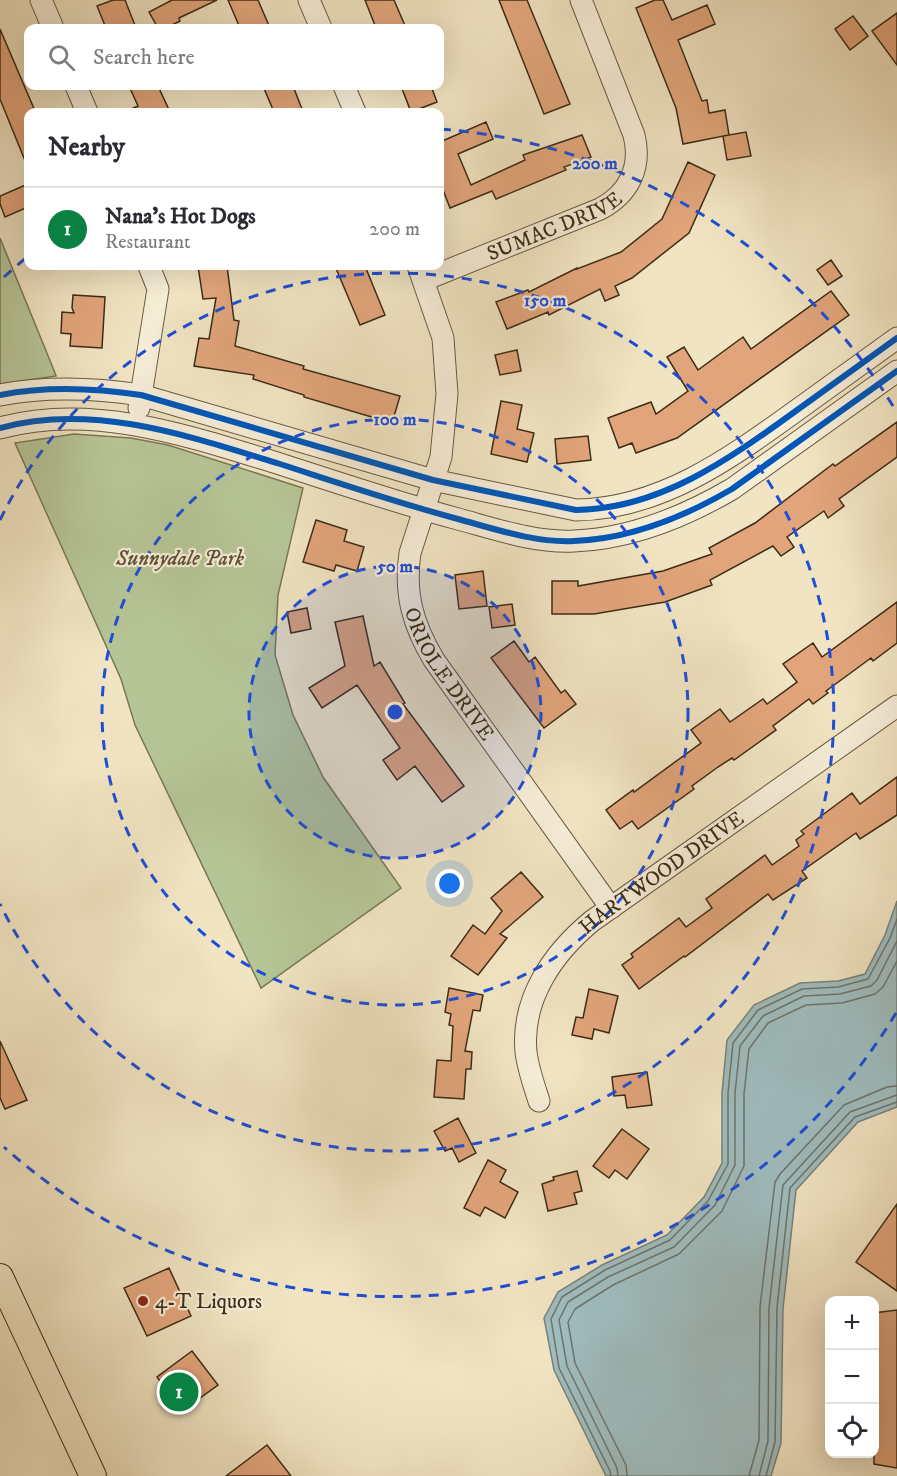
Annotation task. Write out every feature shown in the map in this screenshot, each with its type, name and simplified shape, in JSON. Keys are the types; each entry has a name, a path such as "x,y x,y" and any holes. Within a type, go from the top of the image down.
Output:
{"main road":[{"path":"0,1277 93,1476"}],"street":[{"path":"41,0 51,24"},
{"path":"309,0 319,24"},
{"name":"SUMAC DRIVE","path":"444,265 600,209 620,196 631,180 638,153 634,135 581,0"},
{"path":"78,90 85,108"},
{"path":"346,90 353,108"},
{"path":"135,426 158,289 151,270"},
{"name":"ORIOLE DRIVE","path":"421,273 443,338 447,394 441,457 410,552 408,567 411,605 419,633 434,660 611,908"},
{"path":"0,395 35,390 92,389 141,395 433,480 576,510 613,507 640,500 716,467 897,338"},
{"path":"0,428 36,420 59,418 100,421 169,432 423,509 516,534 549,540 572,541 616,536 639,530 686,512 732,489 897,370"},
{"name":"HARTWOOD DRIVE","path":"539,1101 526,1052 527,1027 534,997 545,974 563,947 581,930 611,908 897,706"}],"green space":[{"path":"0,238 53,368 56,376 0,384"},
{"name":"Sunnydale Park","path":"74,434 131,438 168,445 303,488 278,595 275,655 293,715 323,777 401,888 261,988 135,725 121,679 15,443"}],"water":[{"path":"897,901 897,1107 858,1122 796,1190 783,1309 781,1443 771,1476 606,1476 554,1370 544,1318 558,1292 602,1265 667,1235 704,1197 722,1163 722,1093 727,1040 754,1005 800,983 838,981 865,974 885,935"}],"building":[{"path":"113,0 125,0 134,24 104,24 97,6"},
{"path":"172,0 217,0 179,18 180,21 174,24 156,24 149,12"},
{"path":"228,0 258,0 268,24 238,24"},
{"path":"365,0 394,0 404,24 374,24"},
{"path":"499,0 527,0 570,104 544,114"},
{"path":"655,0 663,0 672,20 707,5 715,24 678,40 702,101 707,100 709,113 725,110 729,135 683,144 676,108 636,8"},
{"path":"897,13 897,65 872,31"},
{"path":"853,16 868,36 850,50 835,29"},
{"path":"0,29 24,90 34,108 24,108 24,158 0,99"},
{"path":"131,90 160,90 168,108 133,108 138,106"},
{"path":"265,90 295,90 302,108 272,108"},
{"path":"403,90 432,90 437,102 421,108 409,108"},
{"path":"486,122 493,139 458,154 471,185 525,160 523,155 582,135 591,157 496,199 492,191 450,208 444,192 444,140"},
{"path":"746,132 751,156 727,160 723,136"},
{"path":"688,162 715,175 689,233 632,278 615,286 619,295 605,301 600,289 549,315 548,312 507,329 496,302 528,290 529,292 577,268 621,252 662,219"},
{"path":"24,186 24,209 5,217 0,204 0,196"},
{"path":"831,260 842,276 828,285 817,270"},
{"path":"199,270 228,270 234,320 239,321 235,346 304,366 303,369 400,396 392,423 304,397 304,395 253,379 254,375 194,366 199,338 209,339 216,298 203,299"},
{"path":"337,270 367,270 385,315 360,325"},
{"path":"831,291 849,315 677,438 636,453 632,443 619,448 608,418 651,402 656,414 688,391 667,357 684,347 698,370 743,337 751,349"},
{"path":"73,295 105,297 102,348 70,346 71,334 61,333 62,312 74,313"},
{"path":"517,350 521,371 500,375 495,355"},
{"path":"501,401 522,405 517,429 534,433 527,462 491,454"},
{"path":"897,422 897,457 839,499 844,506 828,518 824,511 787,537 794,547 781,556 773,546 710,580 712,585 665,602 594,614 552,614 552,581 578,581 578,586 663,571 712,554 709,548 755,523 833,464 835,466"},
{"path":"588,436 591,460 557,464 555,439"},
{"path":"316,520 347,530 344,541 364,547 357,571 336,565 334,571 303,562"},
{"path":"483,571 487,606 459,609 455,575"},
{"path":"897,602 897,643 873,661 871,658 826,691 828,693 813,704 809,699 773,726 776,730 734,760 732,758 718,767 692,786 694,789 638,829 632,821 620,829 606,810 701,743 691,730 720,709 730,722 763,699 767,704 797,682 783,664 813,643 822,657"},
{"path":"512,604 515,625 492,628 489,607"},
{"path":"307,608 311,629 291,633 287,612"},
{"path":"363,616 374,666 380,662 405,703 403,704 464,786 442,802 415,766 397,780 383,760 400,748 357,685 322,708 309,688 345,666 335,622"},
{"path":"514,641 529,662 535,657 561,693 565,690 576,704 544,728 491,658"},
{"path":"897,777 897,815 860,839 856,833 802,871 807,878 773,900 768,894 639,989 622,965 633,957 631,954 679,918 686,927 712,908 706,899 765,855 772,865 799,846 796,840 804,834 801,831 852,793 860,804"},
{"path":"521,872 543,897 500,934 507,938 478,975 451,956 473,925 485,934 502,911 491,898"},
{"path":"449,988 483,995 480,1011 473,1010 465,1051 472,1052 471,1069 466,1069 464,1099 434,1097 437,1060 451,1061 453,1026 449,1025 451,1014 445,1012"},
{"path":"589,989 618,996 609,1033 594,1029 592,1039 572,1035 576,1017 583,1018"},
{"path":"0,1041 27,1100 5,1109 0,1098"},
{"path":"647,1072 652,1105 627,1108 625,1095 614,1096 612,1077"},
{"path":"458,1118 476,1153 459,1162 452,1148 445,1151 434,1131"},
{"path":"622,1129 649,1149 627,1179 615,1170 609,1178 593,1166"},
{"path":"488,1160 506,1170 500,1182 518,1192 505,1218 485,1207 480,1216 464,1208"},
{"path":"577,1171 582,1191 574,1193 577,1204 548,1211 542,1184 554,1180 553,1177"},
{"path":"897,1204 897,1291 856,1262"},
{"path":"169,1268 191,1316 147,1336 124,1288"},
{"path":"897,1310 897,1468 874,1464 874,1458 879,1458 879,1312"},
{"path":"192,1351 218,1385 182,1411 157,1377"},
{"path":"267,1445 291,1476 226,1476"}],"cycle path":[{"path":"0,395 35,390 70,389 141,395 433,480 576,510 636,501 691,479 768,431 897,338"},
{"path":"0,428 35,421 71,419 142,426 212,443 391,500 501,531 530,538 574,541 636,531 695,509 732,489 897,371"}],"place":[{"name":"4-T Liquors","path":"143,1301"},
{"name":"Nana's Hot Dogs","path":"179,1392"}]}
